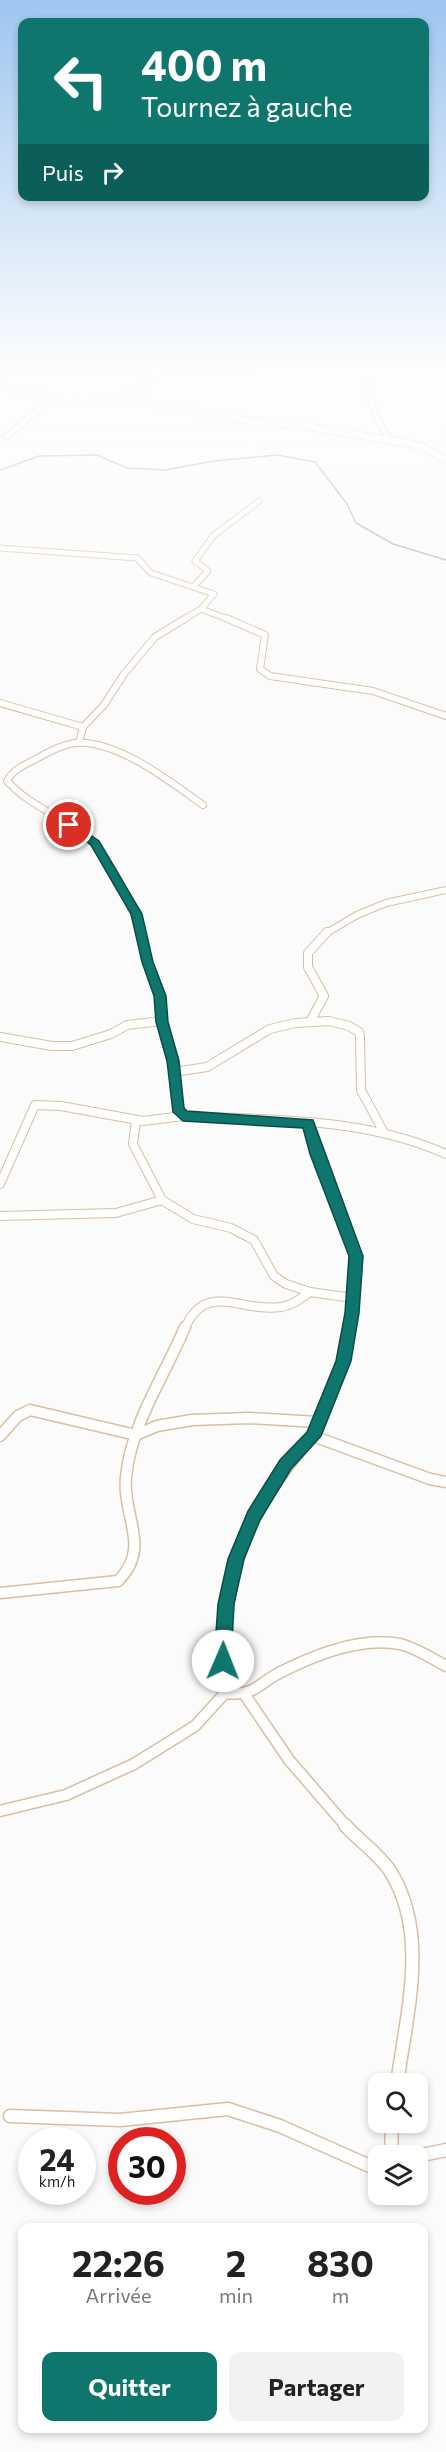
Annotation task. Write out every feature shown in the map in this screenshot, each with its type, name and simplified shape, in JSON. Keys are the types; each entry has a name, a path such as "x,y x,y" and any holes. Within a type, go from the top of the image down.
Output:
{"street":[{"path":"194,586 208,571 195,561 204,547 234,519 259,501"},
{"path":"0,548 137,558 151,573 214,594 201,609 155,637 124,674 104,705 83,727 79,743"},
{"path":"201,609 265,635 260,669 270,676 374,691 446,716"},
{"path":"0,703 83,727"},
{"path":"183,1116 178,1109 175,1096 174,1072 162,1022 160,996 147,962 136,914 95,843 87,835 26,799 7,781 9,776 17,770 47,753 79,743 93,745 134,761 171,781 203,805"},
{"path":"311,1020 324,996 306,962 307,952 313,944 339,924 395,900 435,895 446,890"},
{"path":"174,1072 207,1066 270,1029 311,1020 349,1026 359,1032 363,1044 358,1078 361,1093 367,1107 383,1131"},
{"path":"0,1037 52,1046 72,1046 111,1034 127,1025 162,1022"},
{"path":"0,1184 35,1105 87,1110 136,1121 158,1121 183,1116 309,1123 383,1131 446,1154"},
{"path":"136,1121 134,1144 162,1200 176,1211 244,1233 254,1240 274,1276 310,1292 353,1298"},
{"path":"0,1811 66,1795 134,1764 195,1726 225,1693 222,1645 226,1604 236,1559 254,1516 285,1464 313,1436 344,1361 356,1256 317,1154 309,1123"},
{"path":"0,1216 116,1214 162,1200"},
{"path":"0,1593 118,1581 127,1575 133,1561 135,1545 125,1478 136,1435 162,1374 195,1310 201,1304 209,1301 270,1308 282,1307 310,1292"},
{"path":"0,1436 18,1416 30,1410 136,1435 157,1426 192,1420 249,1418 318,1422"},
{"path":"313,1436 430,1479 446,1482"},
{"path":"225,1693 245,1695 267,1678 306,1660 360,1645 392,1643 423,1654 446,1666"},
{"path":"245,1695 290,1760 358,1840 389,1869 402,1895 412,1935 413,1958 398,2073"},
{"path":"10,2116 120,2120 228,2109 280,2126 368,2165"},
{"path":"428,2154 446,2150"}],"waterway":[{"path":"332,484 347,504 356,523 393,544 446,560"}],"route":[{"path":"69,825 87,835 95,843 136,914 147,962 160,996 162,1022 173,1061 178,1109 183,1116 309,1123 317,1154 356,1256 352,1313 344,1361 313,1436 285,1464 254,1516 236,1559 226,1604 222,1645 223,1661"}]}
